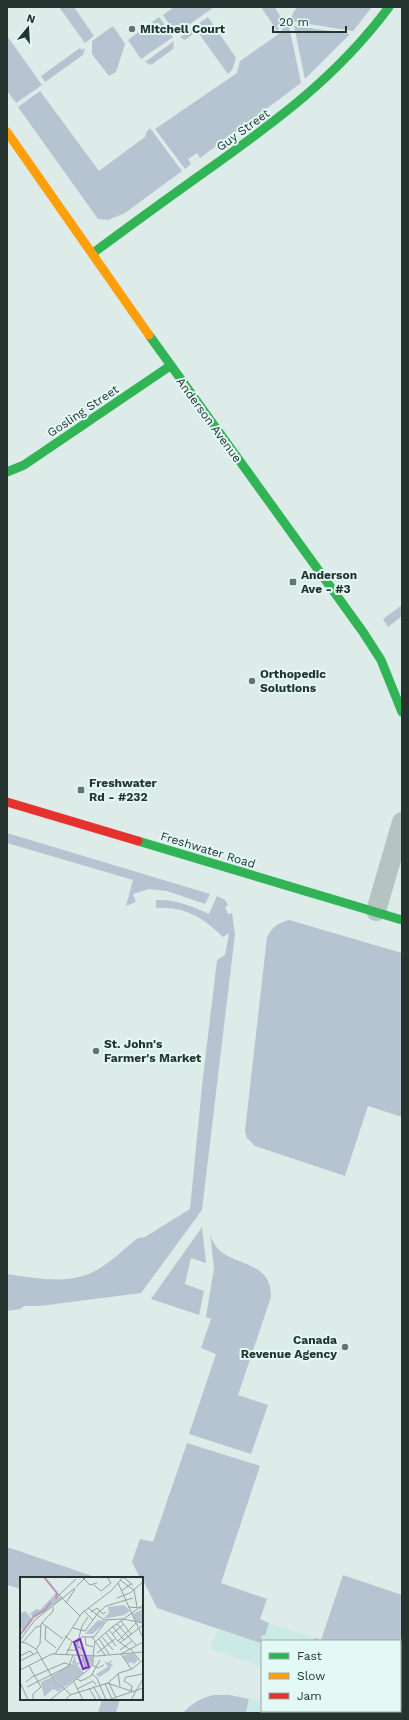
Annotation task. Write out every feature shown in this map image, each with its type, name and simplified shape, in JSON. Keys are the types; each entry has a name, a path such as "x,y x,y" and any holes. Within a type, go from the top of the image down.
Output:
{"street":[{"name":"Guy Street","path":"94,253 296,106 329,78 358,46 389,7"},
{"name":"Anderson Avenue","path":"7,132 94,253 170,366 363,632 380,660 402,712"},
{"name":"Gosling Street","path":"7,472 24,465 170,366"},
{"name":"Freshwater Road","path":"7,802 402,920"},
{"path":"376,911 402,822"}],"shaded area":[{"path":"59,7 74,7 94,36 85,43"},
{"path":"174,7 214,7 176,34 163,15"},
{"path":"261,7 275,7 282,23 277,31"},
{"path":"298,7 372,7 353,31 290,21 294,11"},
{"path":"159,17 173,37 141,59 128,40"},
{"path":"208,17 236,58 232,70 228,74 197,31 185,40 180,37"},
{"path":"286,24 289,26 301,83 200,158 197,153 188,159 191,164 185,169 155,129 237,73 240,61 280,33"},
{"path":"113,26 125,44 116,72 109,76 92,54 92,41"},
{"path":"294,26 296,26 350,34 305,79"},
{"path":"7,36 42,85 16,103 7,91"},
{"path":"174,41 173,49 151,65 145,62"},
{"path":"80,48 82,50 85,48 83,55 45,82 41,76"},
{"path":"40,91 99,171 145,137 150,128 182,171 125,213 108,220 98,219 18,107"},
{"path":"402,605 402,616 388,627 383,619"},
{"path":"7,833 210,894 205,904 167,891 149,889 133,894 136,902 126,906 133,880 7,843"},
{"path":"217,896 225,900 228,905 225,907 228,914 232,913 235,934 202,1210 141,1293 40,1306 24,1306 20,1309 7,1311 7,1274 50,1279 83,1276 105,1265 138,1238 145,1237 190,1209 202,1086 217,960 225,955 229,933 223,937 201,919 184,911 156,908 156,900 177,902 209,914"},
{"path":"289,920 402,953 402,1117 368,1106 345,1176 255,1146 247,1138 245,1131 267,937 271,930 276,926"},
{"path":"202,1227 206,1263 191,1258 185,1284 204,1291 199,1315 151,1299"},
{"path":"210,1232 214,1244 222,1252 254,1267 263,1274 269,1283 271,1297 238,1395 268,1405 251,1454 189,1434 216,1354 201,1348 211,1319 206,1317 214,1268"},
{"path":"187,1443 260,1466 221,1583 267,1599 260,1619 269,1623 265,1636 260,1643 157,1608 143,1580 143,1577 140,1577 132,1562 140,1539 153,1542"},
{"path":"7,1547 94,1577 20,1577 20,1589 7,1585"},
{"path":"343,1575 402,1595 402,1693 401,1640 321,1640"},
{"path":"269,1623 315,1638 314,1640 261,1640 261,1667 210,1649 217,1629 260,1643 262,1635 266,1635"},
{"path":"215,1695 230,1695 249,1699 246,1713 183,1713 198,1701"},
{"path":"249,1699 261,1702 261,1712 286,1712 285,1713 246,1713"},
{"path":"102,1700 120,1700 116,1713 98,1713"},
{"path":"402,1701 402,1713 349,1713 401,1712"}],"traffic: fast":[{"path":"93,253 281,116 327,76 348,55 389,7"},
{"path":"149,335 363,632 381,660 402,712"},
{"path":"7,472 24,465 170,366"},
{"path":"138,841 402,920"}],"traffic: slow":[{"path":"7,132 149,335"}],"traffic: jam":[{"path":"7,802 138,841"}],"place":[{"name":"Mitchell Court","path":"132,29"},
{"name":"Anderson Ave - #3","path":"293,582"},
{"name":"Orthopedic Solutions","path":"252,681"},
{"name":"Freshwater Rd - #232","path":"81,790"},
{"name":"St. John's Farmer's Market","path":"96,1051"},
{"name":"Canada Revenue Agency","path":"345,1347"}]}
